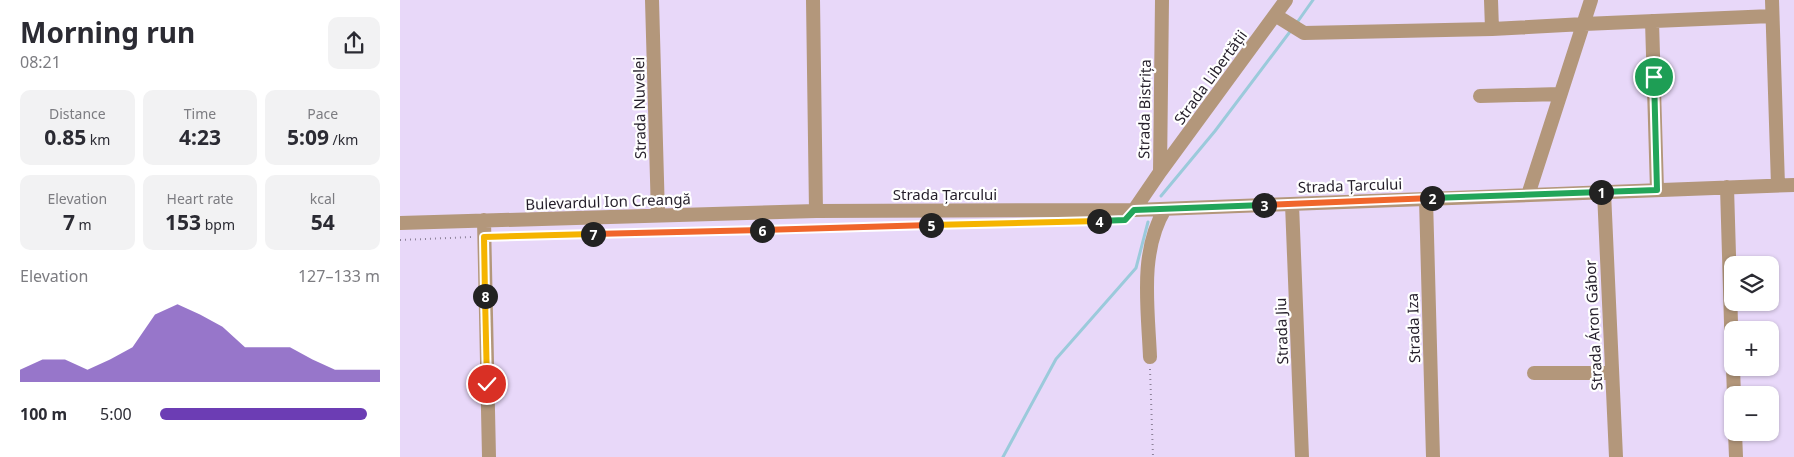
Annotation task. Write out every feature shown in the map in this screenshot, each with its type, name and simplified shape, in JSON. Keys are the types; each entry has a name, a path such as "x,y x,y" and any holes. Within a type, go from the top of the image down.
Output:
{"street":[{"name":"Strada Nuvelei","path":"652,0 658,215"},
{"path":"813,0 816,211"},
{"name":"Strada Bistrița","path":"1134,210 1160,172 1162,0"},
{"name":"Strada Libertății","path":"1160,172 1286,0"},
{"path":"1491,0 1492,29"},
{"path":"1528,195 1591,0"},
{"path":"1772,0 1778,185"},
{"path":"1275,15 1304,33 1492,29 1772,16"},
{"path":"1652,21 1657,190"},
{"path":"1480,96 1560,94"},
{"name":"Strada Țarcului","path":"816,211 1134,210 1794,185"},
{"path":"1727,187 1731,321"},
{"name":"Strada Áron Gábor","path":"1604,192 1616,457"},
{"name":"Strada Iza","path":"1426,199 1433,457"},
{"name":"Strada Jiu","path":"1292,204 1302,457"},
{"path":"1150,357 1148,258 1156,224 1165,209"},
{"name":"Bulevardul Ion Creangă","path":"400,223 816,211"},
{"path":"484,220 489,457"},
{"path":"1534,373 1612,373"},
{"path":"1735,441 1736,457"}],"path":[{"path":"400,240 989,224"},
{"path":"1150,357 1153,457"}],"waterway":[{"path":"1296,24 1313,0"},
{"path":"1161,196 1215,131 1292,29"},
{"path":"1003,457 1056,359 1136,268 1148,222"}],"route":[{"path":"487,384 484,237 1125,220 1134,210 1657,190 1654,77"}]}
